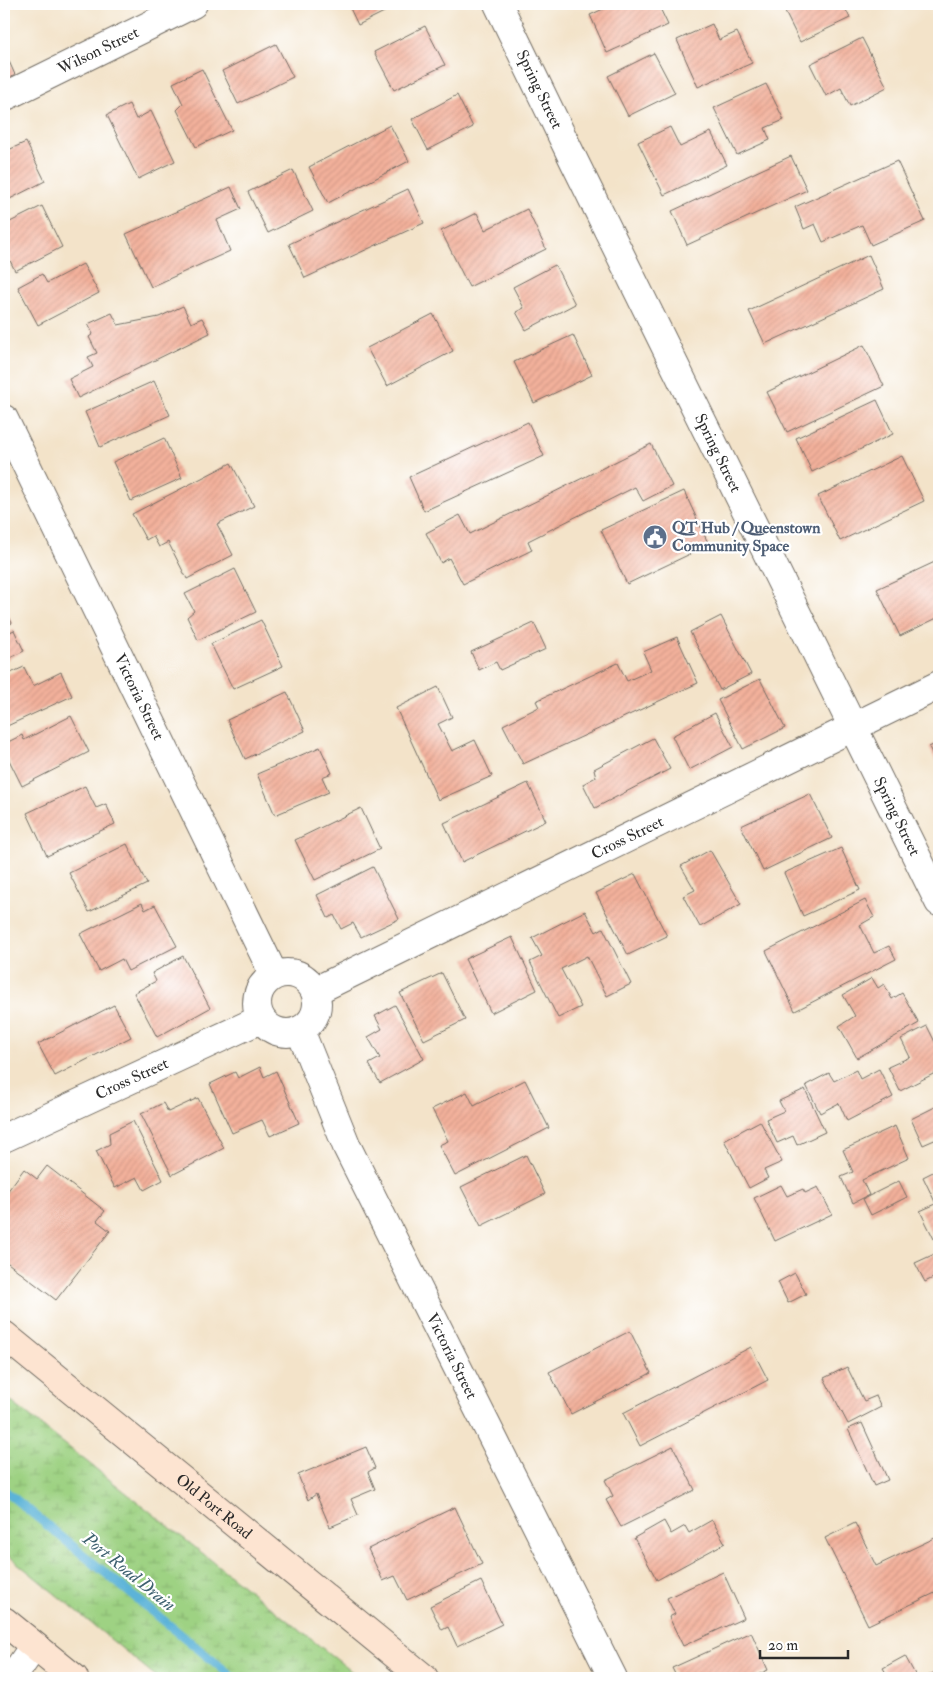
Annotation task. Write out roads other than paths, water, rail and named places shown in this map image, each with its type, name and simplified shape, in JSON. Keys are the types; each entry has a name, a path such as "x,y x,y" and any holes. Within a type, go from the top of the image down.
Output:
{"main road":[{"name":"Old Port Road","path":"4,1335 424,1678"},
{"path":"4,1621 74,1678"}],"street":[{"name":"Wilson Street","path":"4,97 193,4"},
{"name":"Spring Street","path":"498,4 939,902"},
{"name":"Victoria Street","path":"4,419 274,975"},
{"name":"Cross Street","path":"315,990 939,684"},
{"path":"289,972 298,975 306,980 315,990 316,1012 310,1022 300,1030 291,1033 280,1033 270,1028 261,1019 257,1009 259,990 264,982 274,975 289,972"},
{"name":"Cross Street","path":"4,1138 261,1019"},
{"name":"Victoria Street","path":"300,1030 347,1148 613,1678"},
{"path":"12,1678 34,1646"}],"waterway":[{"name":"Port Road Drain","path":"4,1490 234,1678"}],"place":[{"name":"QT Hub / Queenstown Community Space","path":"655,537"}]}
